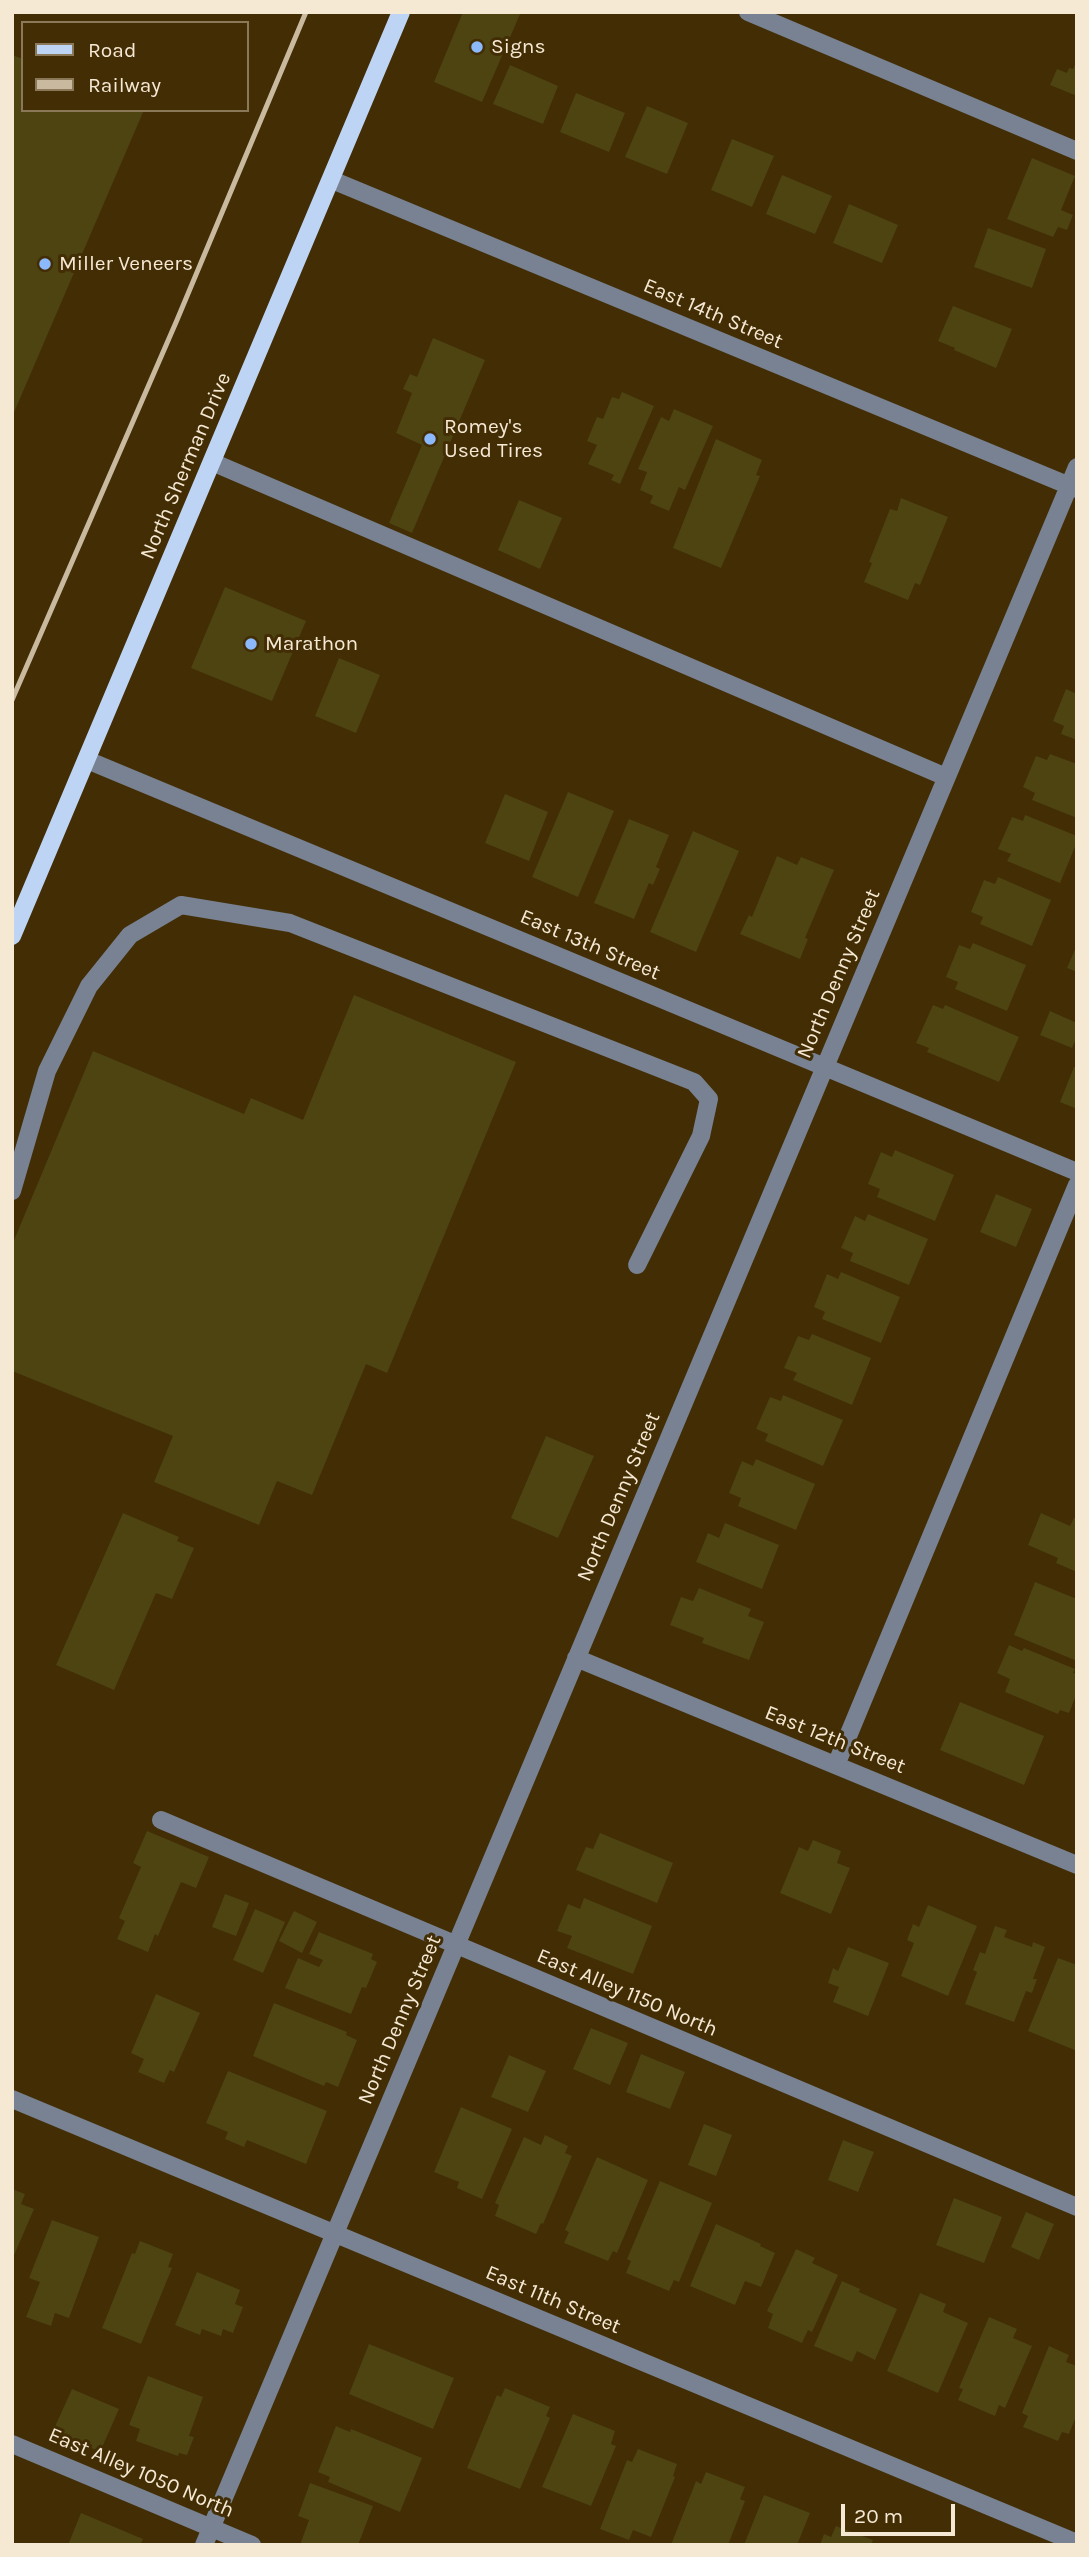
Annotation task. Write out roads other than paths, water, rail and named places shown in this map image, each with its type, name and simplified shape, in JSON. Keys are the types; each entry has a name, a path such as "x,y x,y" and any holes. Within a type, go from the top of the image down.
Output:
{"main road":[{"name":"North Sherman Drive","path":"12,936 401,12"}],"street":[{"path":"748,12 1077,151"},
{"name":"East 14th Street","path":"332,180 1073,488"},
{"path":"212,462 946,777"},
{"name":"North Denny Street","path":"204,2545 946,777 1073,488 1077,467"},
{"name":"East 13th Street","path":"87,760 1077,1172"},
{"path":"12,1191 47,1071 89,986 130,935 181,905 290,923 694,1082 709,1099 701,1136 637,1265"},
{"path":"835,1765 1077,1185"},
{"name":"East 12th Street","path":"576,1657 1077,1864"},
{"name":"East Alley 1150 North","path":"161,1820 1077,2207"},
{"name":"East 11th Street","path":"12,2099 1077,2543"},
{"name":"East Alley 1050 North","path":"12,2444 252,2545"}],"railway":[{"path":"12,700 177,320 306,12"}],"place":[{"name":"Signs","path":"477,47"},
{"name":"Miller Veneers","path":"45,264"},
{"name":"Romey's Used Tires","path":"430,439"},
{"name":"Marathon","path":"251,644"}]}
